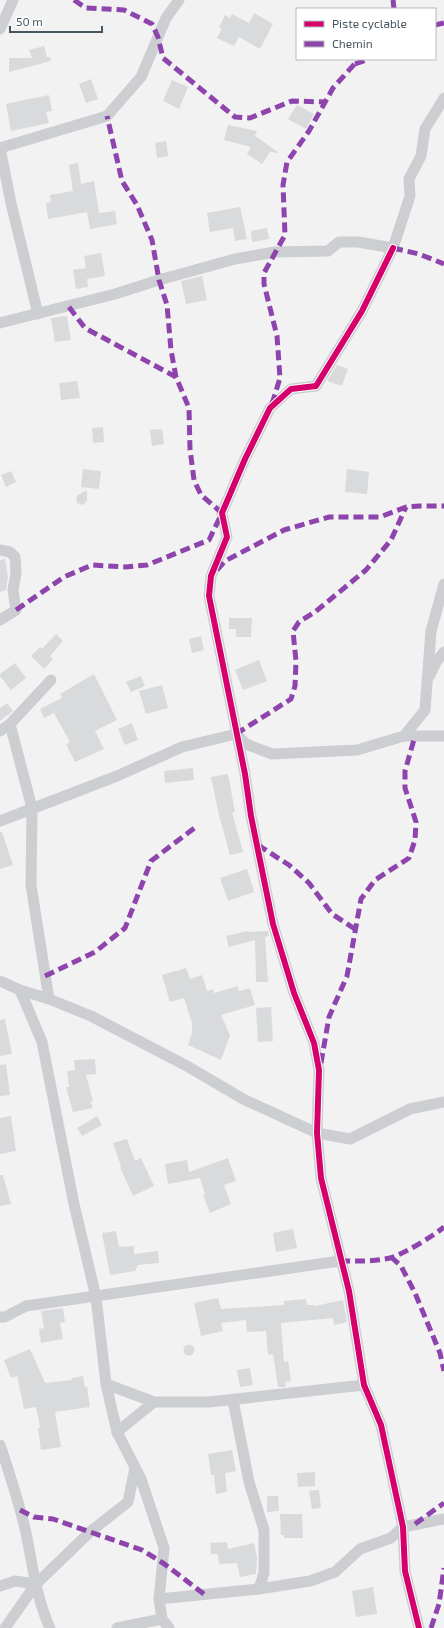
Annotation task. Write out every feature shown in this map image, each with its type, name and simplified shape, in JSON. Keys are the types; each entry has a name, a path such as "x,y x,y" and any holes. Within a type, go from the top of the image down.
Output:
{"street":[{"path":"0,29 13,0"},
{"path":"38,314 11,203 0,148 107,116 140,77 166,18 180,0"},
{"path":"419,1628 405,1570 403,1526 382,1425 364,1385 349,1291 340,1261 321,1178 317,1133 319,1070 314,1042 294,993 273,924 251,816 245,774 209,596 211,576 227,537 222,513 245,459 270,408 291,389 316,386 362,311 393,248 410,196 409,179 421,156 425,129 444,98"},
{"path":"0,323 115,294 159,280 236,259 275,252 328,251 338,242 358,242 393,248"},
{"path":"0,550 10,552 16,556 16,573 13,590 16,610 0,620"},
{"path":"404,736 425,710 430,631 443,587"},
{"path":"443,587 444,608"},
{"path":"427,681 436,662 444,652"},
{"path":"0,731 10,724 51,680"},
{"path":"10,724 32,808 31,885 49,999"},
{"path":"236,734 246,744 272,754 357,750 404,736 444,736"},
{"path":"0,821 117,776 182,748 236,734"},
{"path":"0,981 20,990 49,999 91,1016 187,1066 242,1099 317,1133 350,1139 410,1109 444,1102"},
{"path":"20,990 42,1042 74,1204 96,1297 106,1384 117,1432 140,1478 164,1548 159,1599 162,1619 169,1628"},
{"path":"0,1317 5,1317 26,1306 340,1261"},
{"path":"106,1384 154,1402 209,1402 364,1385"},
{"path":"233,1400 249,1482 264,1530 264,1573 259,1589"},
{"path":"117,1432 154,1402"},
{"path":"0,1445 11,1475 24,1524 36,1584 50,1628"},
{"path":"5,1628 36,1584 91,1531 128,1502 135,1468"},
{"path":"159,1599 259,1589 310,1581 335,1572 360,1549 391,1538 403,1526 444,1519"},
{"path":"0,1586 15,1581 36,1584"},
{"path":"117,1628 162,1619"}],"building":[{"path":"254,13 273,24 260,49 239,37 234,46 217,38 222,29 219,27 225,15 230,18 232,14 249,23"},
{"path":"44,46 47,57 50,57 51,61 9,72 9,58 32,58 29,50"},
{"path":"91,79 98,99 86,103 79,84"},
{"path":"172,80 188,87 179,109 163,101"},
{"path":"49,95 52,111 46,112 49,123 11,131 6,104"},
{"path":"297,105 314,114 306,129 288,119"},
{"path":"228,125 257,131 255,136 278,153 270,152 262,164 247,154 251,147 224,140"},
{"path":"166,141 168,156 157,158 155,143"},
{"path":"78,163 81,184 94,181 99,213 115,211 117,224 90,229 87,212 48,219 46,203 51,202 50,195 73,191 69,165"},
{"path":"240,207 247,239 235,241 233,228 210,232 207,213"},
{"path":"267,228 269,239 252,242 251,231"},
{"path":"101,253 105,276 87,279 88,287 76,289 73,270 86,268 84,256"},
{"path":"202,276 207,300 186,304 181,281"},
{"path":"67,316 71,340 55,342 51,318"},
{"path":"337,365 348,369 342,386 327,381"},
{"path":"77,381 80,398 61,400 59,383"},
{"path":"103,427 104,442 93,443 92,428"},
{"path":"162,429 164,444 152,446 150,430"},
{"path":"83,469 101,471 99,489 81,487"},
{"path":"347,469 369,472 367,494 345,492"},
{"path":"11,471 16,482 6,487 1,475"},
{"path":"87,490 87,501 83,505 77,503 76,498 78,495"},
{"path":"5,559 8,577 6,590 0,592 0,560"},
{"path":"229,618 252,618 251,637 236,637 236,629 229,629"},
{"path":"56,634 63,641 50,656 53,659 44,669 31,656 40,647 42,649"},
{"path":"201,636 204,650 192,653 189,639"},
{"path":"259,660 267,681 243,690 235,670"},
{"path":"15,663 26,678 11,690 0,674"},
{"path":"94,674 117,720 95,731 104,749 75,762 66,744 70,742 54,713 44,718 40,709 62,698 60,694"},
{"path":"141,676 145,686 131,692 126,682"},
{"path":"162,685 168,708 146,714 139,691"},
{"path":"7,703 13,711 0,721 0,708"},
{"path":"132,723 138,740 125,745 118,729"},
{"path":"193,768 194,780 165,783 164,771"},
{"path":"228,774 235,812 232,812 243,852 230,855 219,815 211,777"},
{"path":"0,832 2,832 13,865 0,869"},
{"path":"247,869 254,892 228,901 220,878"},
{"path":"247,931 268,931 269,936 265,937 268,982 256,982 255,940 229,947 226,936"},
{"path":"186,968 190,979 202,975 207,991 213,989 214,993 238,986 239,991 250,988 255,1005 221,1015 230,1035 221,1060 188,1045 192,1033 192,1023 184,998 170,1002 162,975"},
{"path":"271,1007 273,1041 258,1042 256,1008"},
{"path":"5,1019 12,1054 0,1056 0,1020"},
{"path":"95,1059 96,1074 86,1075 93,1102 90,1102 93,1108 73,1112 66,1087 69,1087 67,1071 75,1070 74,1060"},
{"path":"6,1064 10,1095 0,1096 0,1065"},
{"path":"11,1116 16,1151 0,1154 0,1118"},
{"path":"97,1116 102,1125 82,1136 77,1128"},
{"path":"127,1139 135,1161 141,1158 154,1186 133,1196 120,1167 121,1166 113,1143"},
{"path":"228,1158 236,1181 224,1185 231,1204 210,1213 203,1195 205,1194 200,1178 168,1184 165,1164 187,1160 189,1172"},
{"path":"0,1175 3,1175 11,1204 0,1206"},
{"path":"293,1229 297,1248 276,1252 273,1233"},
{"path":"116,1231 119,1247 134,1246 134,1254 158,1251 159,1263 138,1265 135,1271 110,1275 102,1233"},
{"path":"218,1298 221,1309 284,1305 284,1301 306,1299 307,1305 315,1306 343,1300 347,1322 334,1325 333,1318 281,1323 284,1362 288,1361 291,1381 285,1382 286,1387 278,1387 273,1354 268,1355 266,1331 247,1332 246,1320 221,1323 223,1331 201,1336 194,1303"},
{"path":"63,1308 65,1322 60,1323 63,1339 41,1343 39,1329 44,1328 41,1311"},
{"path":"189,1344 193,1346 195,1350 193,1354 189,1356 185,1354 183,1350 185,1346"},
{"path":"30,1349 45,1383 72,1380 72,1378 83,1376 85,1387 87,1387 90,1407 55,1412 61,1447 41,1450 38,1428 40,1427 36,1407 24,1409 17,1376 11,1378 4,1360"},
{"path":"250,1368 253,1385 240,1387 237,1370"},
{"path":"232,1450 236,1471 225,1473 227,1492 216,1494 214,1475 211,1475 208,1454"},
{"path":"315,1472 315,1486 298,1487 297,1473"},
{"path":"319,1490 321,1508 312,1509 309,1491"},
{"path":"267,1496 278,1496 279,1511 267,1512"},
{"path":"280,1514 302,1514 303,1538 284,1538 284,1535 281,1535"},
{"path":"227,1542 228,1549 254,1543 257,1557 256,1574 240,1577 237,1563 219,1564 218,1554 211,1554 210,1543"},
{"path":"373,1587 377,1614 356,1617 352,1591"}],"marked path":[{"path":"74,0 86,8 124,10 152,24 158,37 163,58 235,117 250,118 292,101 326,102"},
{"path":"393,0 394,8"},
{"path":"436,25 444,23"},
{"path":"272,404 280,378 277,336 264,284 264,273 285,235 283,185 287,162 309,131 333,88 358,60"},
{"path":"355,64 366,60"},
{"path":"16,610 64,577 92,565 126,567 147,565 209,540 222,513 201,495 194,480 190,449 189,408 176,377 171,350 167,305 159,280 152,240 137,205 122,181 107,116"},
{"path":"393,248 419,254 444,264"},
{"path":"69,307 85,328 176,377"},
{"path":"217,570 225,561 284,530 329,517 380,517 406,507 444,506"},
{"path":"236,734 291,699 295,686 296,661 293,631 299,622 315,612 366,570 391,540 406,507"},
{"path":"321,1063 329,1017 347,976 361,899 375,880 409,858 415,840 416,822 405,788 405,771 415,736"},
{"path":"45,976 95,952 125,928 151,861 197,826"},
{"path":"258,845 289,865 309,883 332,914 355,929"},
{"path":"340,1261 371,1261 390,1258 403,1253 444,1227"},
{"path":"391,1257 401,1266 415,1293 440,1353 444,1371"},
{"path":"415,1524 444,1503"},
{"path":"20,1510 34,1517 53,1519 142,1550 163,1563 204,1594"},
{"path":"431,1628 439,1604 444,1568"}],"cycle path":[{"path":"393,248 362,311 316,386 291,389 270,408 245,459 222,513 227,537 211,576 209,596 245,774 251,816 273,924 294,993 314,1043 319,1070 317,1133 321,1178 349,1291 364,1385 381,1425 403,1527 405,1571 419,1628"}]}
